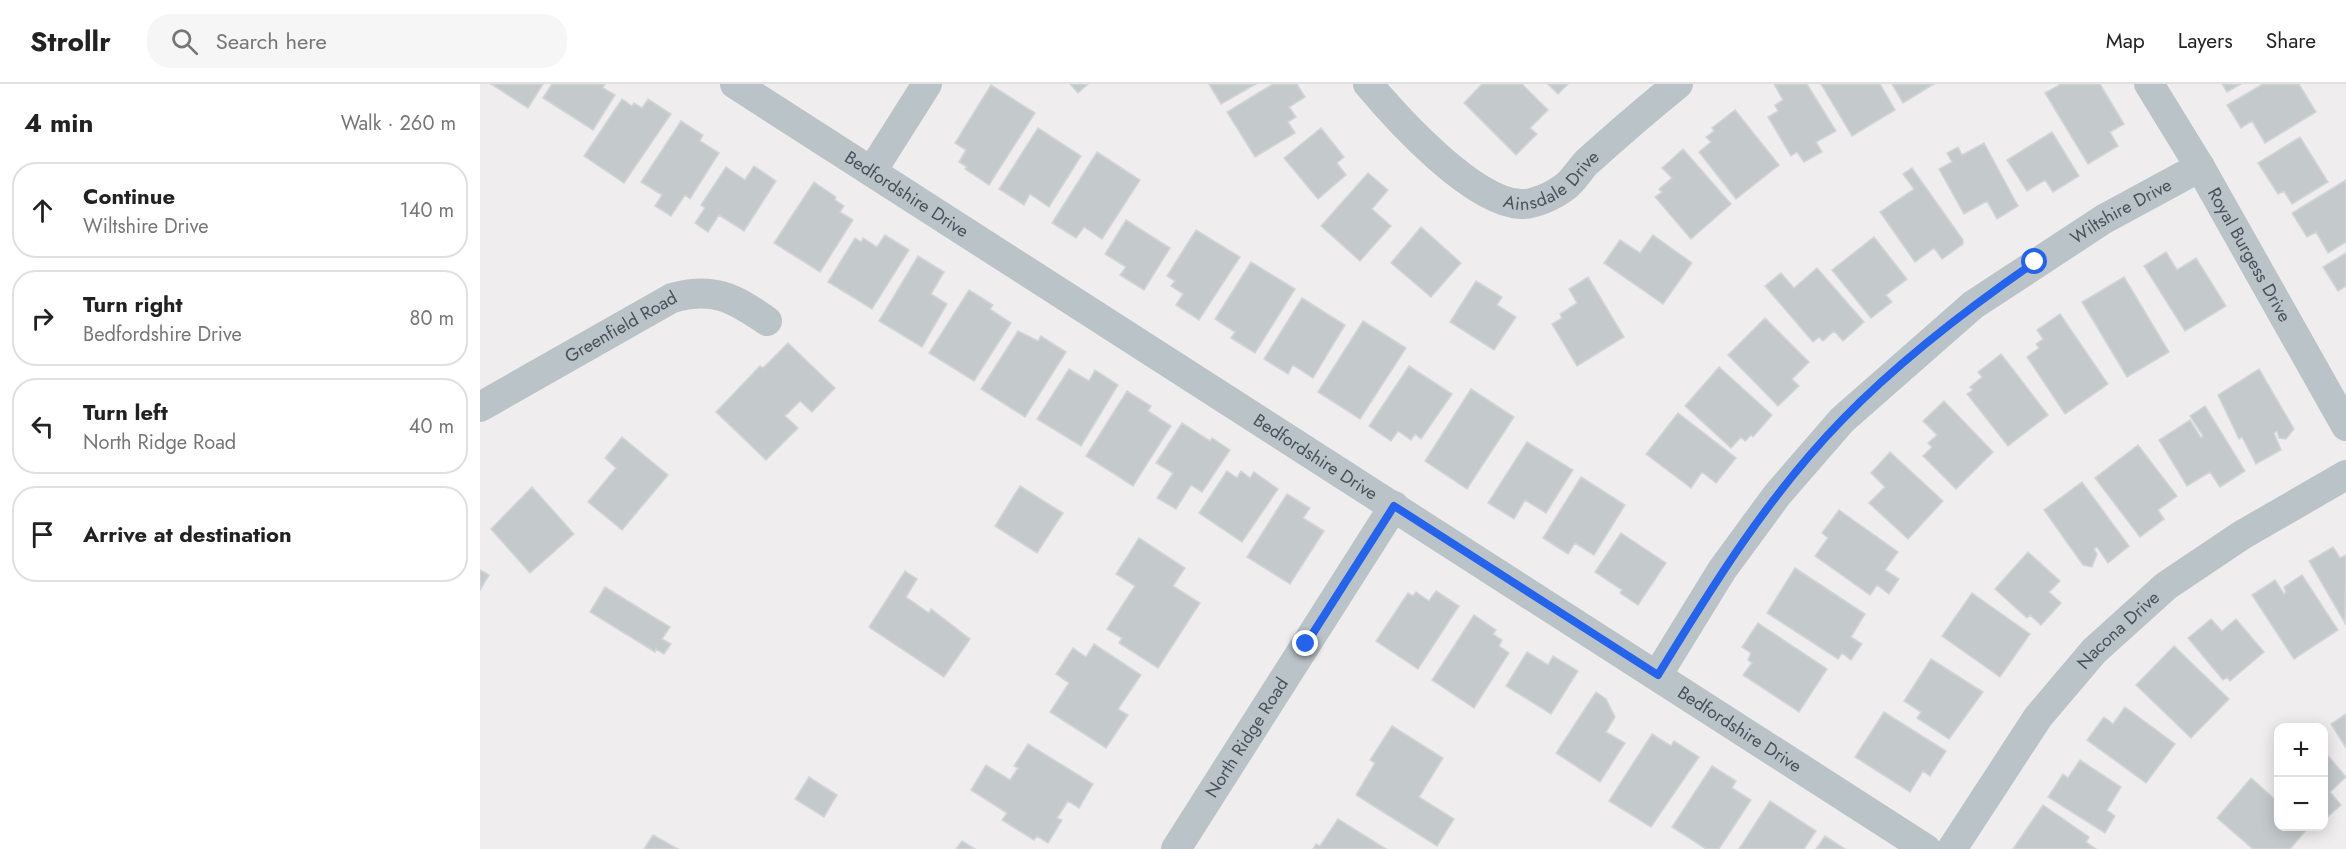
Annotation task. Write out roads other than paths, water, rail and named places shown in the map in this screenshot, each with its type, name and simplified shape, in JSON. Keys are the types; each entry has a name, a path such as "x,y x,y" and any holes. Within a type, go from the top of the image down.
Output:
{"street":[{"name":"Bedfordshire Drive","path":"735,84 1926,849"},
{"path":"872,171 927,84"},
{"name":"Ainsdale Drive","path":"1368,84 1390,111 1434,153 1491,195 1508,202 1523,204 1544,199 1567,185 1585,164 1678,84"},
{"name":"Royal Burgess Drive","path":"2149,84 2200,167 2346,426"},
{"name":"Wiltshire Drive","path":"1658,675 1722,570 1777,495 1842,420 1973,305 2104,219 2200,167"},
{"name":"Greenfield Road","path":"480,407 672,298 695,291 733,298 767,321"},
{"name":"Nacona Drive","path":"1952,849 2038,717 2094,651 2166,586 2242,535 2346,475"},
{"name":"North Ridge Road","path":"1176,849 1394,506"}]}
